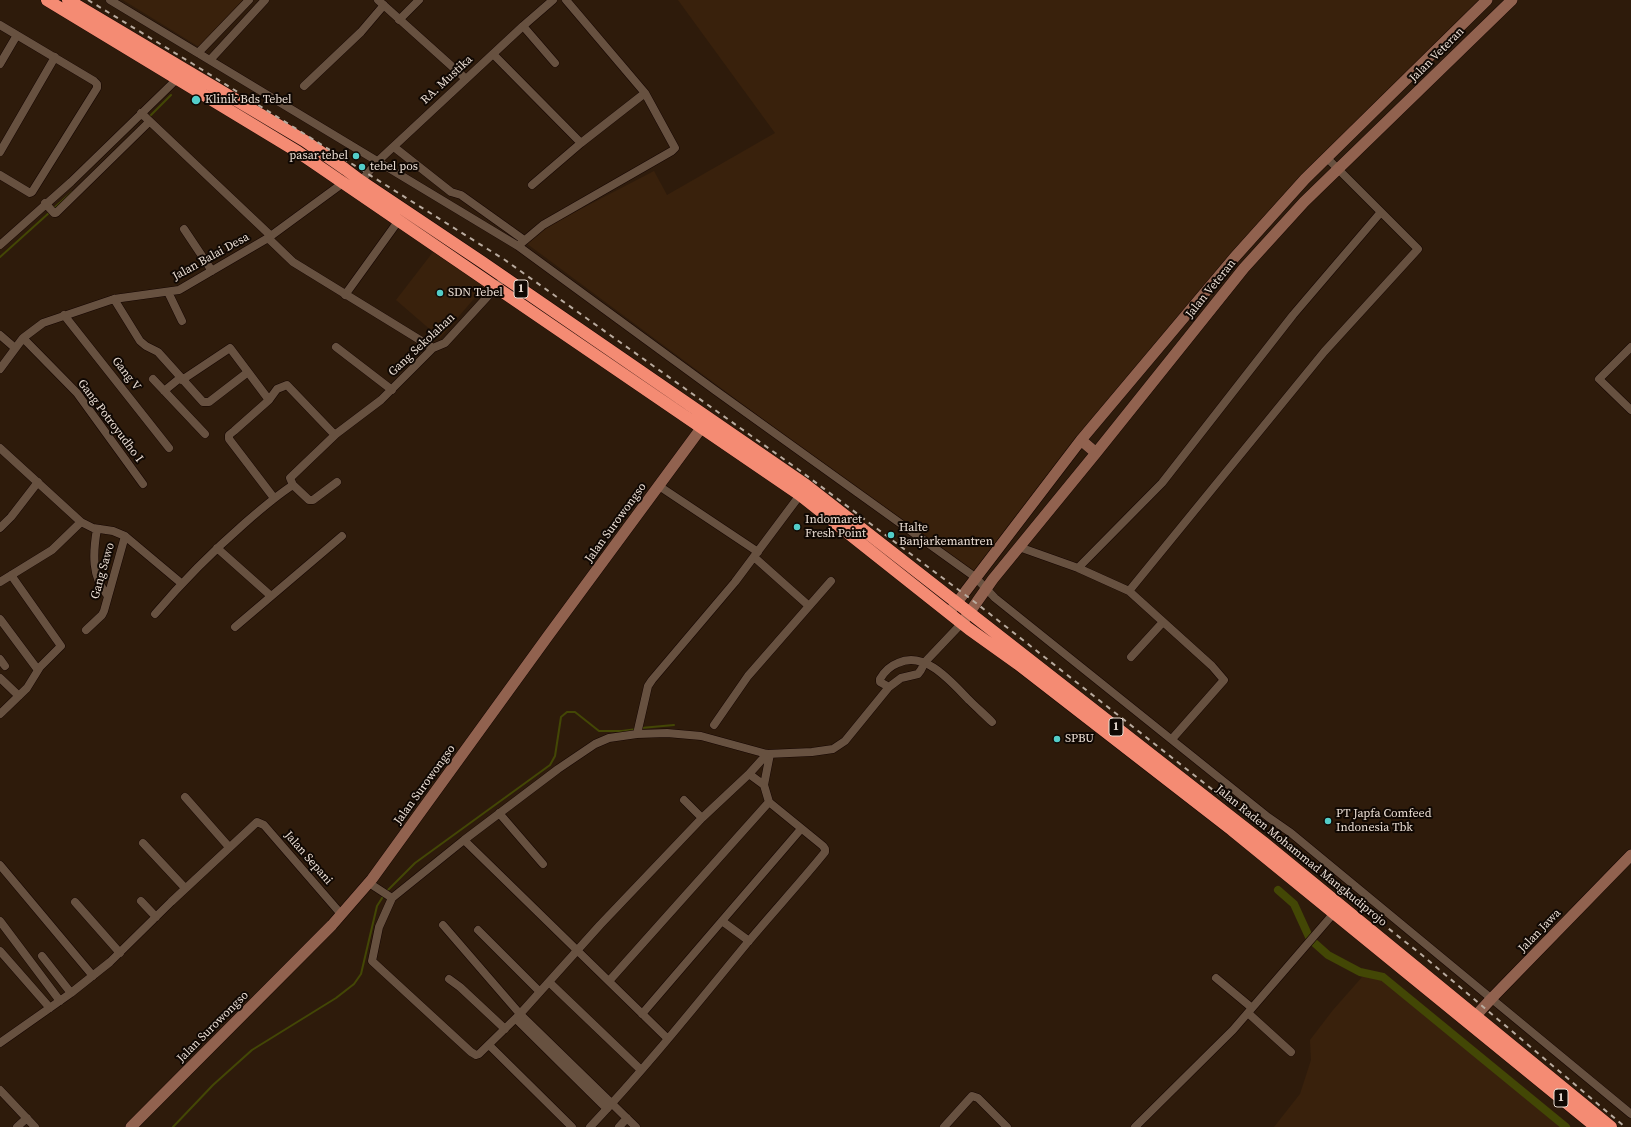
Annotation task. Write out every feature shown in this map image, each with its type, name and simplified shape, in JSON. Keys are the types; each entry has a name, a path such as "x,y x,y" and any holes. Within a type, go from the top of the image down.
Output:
{"highway":[{"name":"1","path":"47,0 298,152 399,220 500,282 806,485 969,613"},
{"name":"1","path":"68,0 305,141 702,427 800,495 962,623"},
{"name":"Jalan Raden Mohammad Mangkudiprojo","path":"969,613 1263,842 1596,1127"},
{"name":"Jalan Raden Mohammad Mangkudiprojo","path":"962,623 1030,673 1232,830 1334,913 1611,1127"}],"main road":[{"name":"Jalan Veteran","path":"949,613 1081,440 1229,263 1305,179 1487,0"},
{"name":"Jalan Veteran","path":"962,623 987,588 1244,268 1304,202 1512,0"},
{"name":"Jalan Surowongso","path":"131,1127 215,1044 369,883 702,427"},
{"path":"1081,440 1096,453"},
{"name":"Jalan Jawa","path":"1472,1020 1631,855"}],"street":[{"path":"110,0 378,161 521,243"},
{"path":"204,56 249,0"},
{"path":"204,56 265,0"},
{"path":"399,20 419,0"},
{"name":"RA. Mustika","path":"361,181 378,161 523,26 554,0"},
{"path":"521,243 543,225 674,149 675,147 645,93 566,0"},
{"path":"304,86 361,32 381,3 466,79"},
{"path":"0,25 55,57 97,84 97,88 32,192 0,175"},
{"path":"523,26 555,63"},
{"path":"0,64 17,35"},
{"path":"493,54 581,143"},
{"path":"0,152 55,57"},
{"path":"0,245 75,187 145,118 178,79"},
{"path":"532,186 581,143 645,93"},
{"path":"49,208 56,213 75,187 145,118"},
{"path":"145,118 270,237 293,262 433,348"},
{"path":"394,147 450,192 462,195 521,243 716,391 975,577 995,598 1268,817 1297,837 1631,1114"},
{"path":"1129,591 1324,352 1418,249 1327,158"},
{"name":"Jalan Balai Desa","path":"0,369 24,338 43,323 114,299 178,290 270,237 344,183"},
{"path":"1078,568 1162,483 1293,315 1381,212"},
{"path":"345,295 399,220"},
{"path":"184,229 212,271"},
{"name":"Gang Sekolahan","path":"293,485 290,478 336,434 392,390 433,348 446,343 500,282"},
{"path":"168,292 182,321"},
{"path":"114,299 140,341 158,352 201,401 207,403 248,372"},
{"name":"Gang V","path":"64,315 170,448"},
{"path":"0,335 15,348"},
{"name":"Gang Potroyudho I","path":"24,338 77,393 143,484"},
{"path":"336,347 392,390"},
{"path":"1631,347 1599,379 1631,410"},
{"path":"164,391 230,348 269,400"},
{"path":"153,379 205,434"},
{"path":"274,498 229,438 230,435 269,400 279,388 285,385 332,432 336,434"},
{"path":"0,448 81,522 97,529 125,536 181,583"},
{"path":"0,528 11,517 38,482"},
{"path":"155,614 181,583 217,548 274,498 293,485 311,500 337,482"},
{"path":"659,486 756,555 809,606"},
{"path":"638,730 648,686 652,680 735,582 800,495"},
{"path":"0,582 52,550 81,522"},
{"path":"97,529 94,545 96,569 100,585 108,596"},
{"name":"Gang Sawo","path":"86,630 102,615 125,536"},
{"path":"235,627 342,536"},
{"path":"1020,547 1078,568 1129,591 1212,666 1224,680 1172,739"},
{"path":"217,548 272,596"},
{"path":"0,712 27,688 38,670 59,648 60,644 11,575"},
{"path":"714,725 748,676 831,581"},
{"path":"0,619 38,670"},
{"path":"1131,657 1163,622"},
{"path":"769,754 702,818 577,950 518,1017 479,1054 474,1054 372,961 387,895 464,840 558,769 595,744 609,738 638,730 701,736 769,754 812,752 833,749 845,741 886,685 901,678 918,674 921,664 962,623"},
{"path":"886,685 880,679 882,675 896,664 905,660 921,664 949,680 992,722"},
{"path":"0,678 19,696"},
{"path":"590,1127 668,1039 825,852 823,846 769,802 764,785 769,754"},
{"path":"749,774 764,785"},
{"path":"2,1038 50,1008 93,976 229,847 185,797"},
{"path":"684,800 702,818"},
{"path":"609,981 769,802"},
{"path":"499,813 543,864"},
{"name":"Jalan Sepani","path":"229,847 254,823 257,822 264,825 341,914"},
{"path":"642,1014 801,829"},
{"path":"464,840 668,1039"},
{"path":"143,843 185,888"},
{"path":"0,865 93,976"},
{"path":"369,883 387,895"},
{"path":"141,901 156,917"},
{"path":"75,902 120,952"},
{"path":"1135,1127 1145,1124 1229,1034 1334,913"},
{"path":"0,921 60,1001"},
{"path":"722,921 749,941"},
{"path":"443,926 518,1017 610,1106 628,1118 636,1127"},
{"path":"478,930 540,992"},
{"path":"0,951 50,1008"},
{"path":"42,956 71,993"},
{"path":"1216,978 1291,1052"},
{"path":"449,979 460,987 505,1029"},
{"path":"549,982 641,1070"},
{"path":"489,1045 572,1127"},
{"path":"0,1090 35,1127"},
{"path":"944,1127 972,1096 974,1096 978,1098 1007,1127"},
{"path":"17,1127 27,1118"},
{"path":"619,1127 628,1118"}],"shaded area":[{"path":"123,0 244,0 199,47"},
{"path":"678,0 1478,0 1482,4 1234,258 975,577 526,243 533,236 554,223 654,171 667,195 775,133"},
{"name":"SDN Tebel","path":"433,252 485,286 440,338 396,300"},
{"path":"1363,976 1383,977 1564,1127 1274,1127 1300,1094 1311,1060 1310,1040 1333,1010"}],"waterway":[{"path":"148,118 171,95"},
{"path":"53,209 72,192"},
{"path":"0,257 50,212"},
{"path":"386,892 415,863 550,765 555,756 561,717 567,712 575,712 599,731 622,731 637,729"},
{"path":"641,728 674,725"},
{"path":"1278,890 1294,904 1310,939 1328,955 1360,972 1383,977 1566,1127"},
{"path":"173,1127 213,1085 252,1050 336,998 354,984 361,974 377,906 384,895"}],"railway":[{"path":"88,0 193,64 505,260 799,470 976,603 1422,955 1625,1127"}],"place":[{"name":"Klinik Bds Tebel","path":"196,100"},
{"name":"pasar tebel","path":"356,156"},
{"name":"tebel pos","path":"362,167"},
{"name":"SDN Tebel","path":"440,293"},
{"name":"Indomaret Fresh Point","path":"797,527"},
{"name":"Halte Banjarkemantren","path":"891,535"},
{"name":"SPBU","path":"1057,739"},
{"name":"PT Japfa Comfeed Indonesia Tbk","path":"1328,821"}]}
